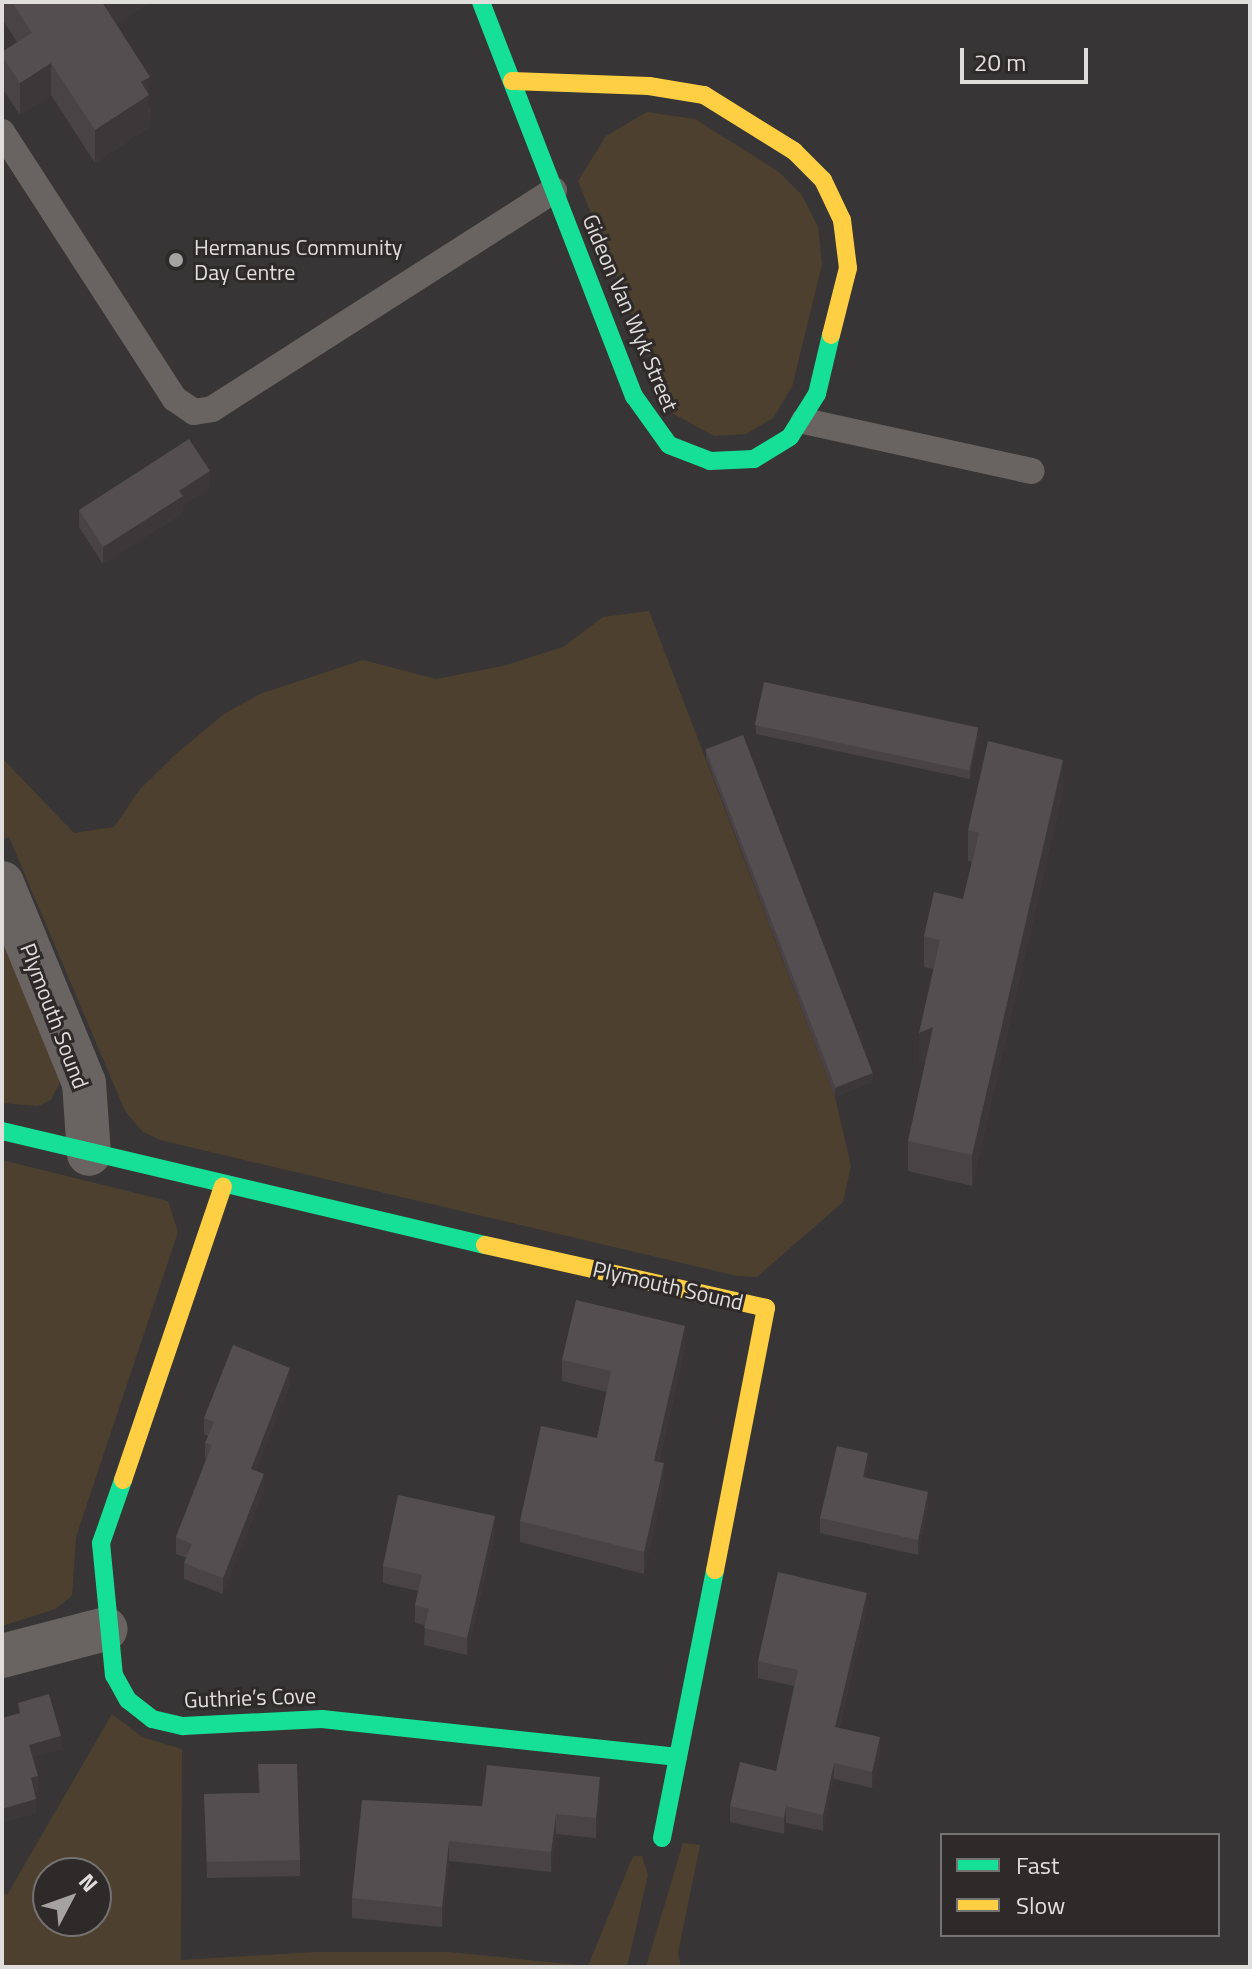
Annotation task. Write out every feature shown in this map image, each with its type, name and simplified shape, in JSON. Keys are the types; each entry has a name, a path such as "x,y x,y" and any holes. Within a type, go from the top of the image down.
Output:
{"street":[{"name":"Gideon Van Wyk Street","path":"481,2 640,411 669,445 688,456 733,463 773,450 804,421 817,394 848,268 842,220 823,180 794,151 704,95 649,86 512,81"},
{"name":"Plymouth Sound","path":"2,883 84,1083 89,1154"},
{"name":"Plymouth Sound","path":"2,1131 223,1187 766,1308 662,1838"},
{"name":"Guthrie’s Cove","path":"223,1187 101,1543 106,1629 120,1689 139,1710 167,1724 322,1719 678,1757"},
{"path":"2,1656 106,1629"}],"lane":[{"path":"2,132 175,399 194,412 212,409 554,190"},
{"path":"804,421 1032,471"}],"shaded area":[{"path":"647,112 695,119 779,172 802,195 818,227 822,265 792,387 773,418 746,434 714,436 672,413 578,181 606,136"},
{"path":"649,611 835,1097 851,1166 843,1202 757,1277 737,1276 160,1140 142,1131 125,1111 9,837 2,840 2,758 74,833 114,827 140,789 176,754 224,714 260,694 363,660 436,679 503,666 563,647 603,617"},
{"path":"2,936 60,1082 51,1100 38,1106 2,1103"},
{"path":"2,1160 168,1201 178,1232 76,1537 72,1596 55,1609 2,1626"},
{"path":"112,1714 142,1737 182,1749 181,1960 316,1952 450,1952 588,1966 633,1856 642,1856 648,1875 627,1967 2,1967 2,1893 7,1895"},
{"path":"683,1843 700,1845 678,1953 681,1967 646,1967"}],"building":[{"path":"12,2 102,2 150,77 141,82 149,95 95,130 51,63 20,83 2,52 32,33"},
{"path":"189,439 210,471 179,491 183,496 103,547 79,510"},
{"path":"764,682 978,728 969,771 755,725"},
{"path":"743,735 873,1073 835,1087 706,749"},
{"path":"988,741 1063,760 972,1155 908,1141 933,1027 919,1033 940,940 924,936 934,892 963,899 979,833 968,830"},
{"path":"576,1300 685,1326 654,1461 664,1463 644,1552 520,1521 541,1426 597,1438 611,1371 562,1360"},
{"path":"233,1345 290,1368 251,1469 264,1474 223,1578 184,1563 192,1544 176,1537 212,1445 205,1443 214,1422 204,1418"},
{"path":"837,1446 868,1453 863,1477 928,1492 918,1540 820,1518"},
{"path":"398,1495 495,1516 467,1638 424,1628 429,1609 415,1605 422,1575 383,1566"},
{"path":"778,1572 867,1593 835,1727 880,1737 872,1772 834,1763 823,1815 786,1806 784,1818 730,1806 740,1762 776,1771 798,1670 758,1661"},
{"path":"49,1694 61,1736 29,1745 38,1776 31,1778 36,1799 2,1809 2,1718 20,1713 18,1703"},
{"path":"258,1764 297,1764 300,1860 207,1862 204,1794 260,1793"},
{"path":"487,1765 600,1777 596,1818 556,1814 551,1852 449,1841 442,1907 352,1898 362,1800 482,1806"}],"traffic: fast":[{"path":"481,2 634,396 669,445 710,461 754,459 790,437 817,394 831,335"},
{"path":"2,1131 485,1245"},
{"path":"123,1480 101,1543 114,1675 128,1700 152,1719 183,1726 322,1719 678,1757"},
{"path":"662,1838 715,1570"}],"traffic: slow":[{"path":"512,81 649,86 704,95 794,151 823,180 842,220 848,268 831,335"},
{"path":"123,1480 223,1187"},
{"path":"485,1245 766,1308 715,1570"}],"place":[{"name":"Hermanus Community Day Centre","path":"176,260"}]}
